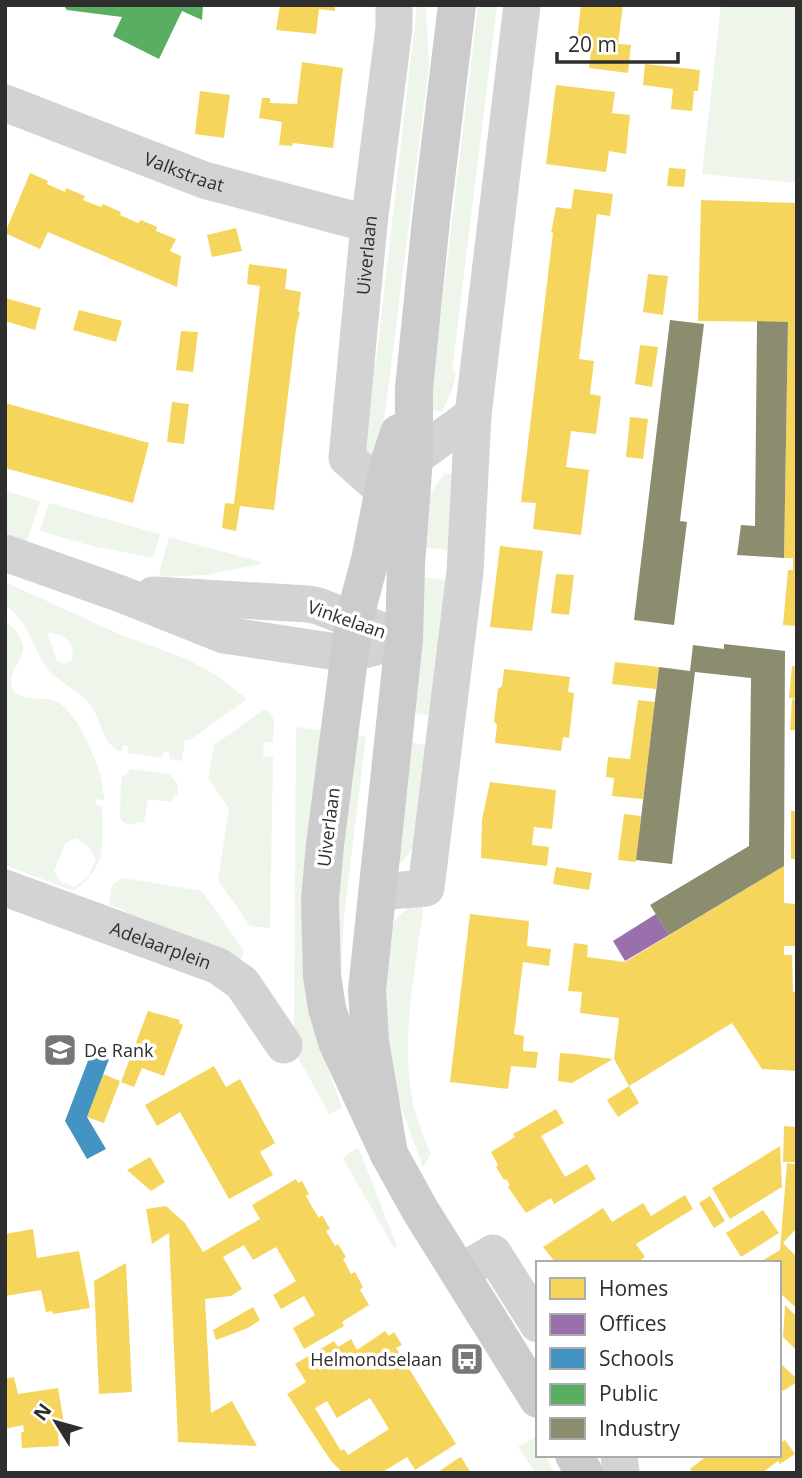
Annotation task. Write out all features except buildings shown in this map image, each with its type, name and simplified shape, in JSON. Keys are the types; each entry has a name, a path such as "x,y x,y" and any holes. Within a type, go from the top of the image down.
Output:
{"main road":[{"name":"Uiverlaan","path":"390,1154 370,1041 367,990 404,639 406,564 414,458 414,388 457,5"},
{"name":"Uiverlaan","path":"414,388 389,463 352,637 320,900 322,976 327,1009 337,1042 390,1154 420,1210 536,1396"},
{"path":"575,1457 584,1473"}],"street":[{"name":"Uiverlaan","path":"383,490 347,458 369,224 394,28 394,5"},
{"path":"377,892 426,888 465,572 473,415 523,5"},
{"name":"Valkstraat","path":"5,103 204,180 369,224"},
{"path":"414,458 473,415"},
{"name":"Vinkelaan","path":"5,553 121,594 308,604 352,637 404,639"},
{"name":"Adelaarplein","path":"5,888 218,965 242,983 284,1045"},
{"path":"459,1273 493,1254 536,1321"}],"shaded area":[{"path":"417,5 426,5 429,66 380,453 374,458 364,453 371,362 376,362"},
{"path":"478,5 497,5 452,372 456,373 452,390 442,412 439,412 430,405"},
{"path":"721,5 797,5 797,183 702,174"},
{"path":"445,473 453,477 449,550 422,547 428,497"},
{"path":"5,491 40,501 26,543 5,533"},
{"path":"49,503 160,534 153,558 92,546 40,531"},
{"path":"169,537 262,562 206,575 163,577 159,573"},
{"path":"421,577 447,580 433,716 412,713"},
{"path":"5,582 119,634 187,659 217,676 247,699 190,740 185,740 182,761 169,759 169,752 163,752 162,758 128,753 128,746 123,745 121,752 106,738 87,701 47,668 25,626 5,605","holes":["47,633 68,640 73,649 71,661 57,661"]},
{"path":"5,620 22,642 23,650 11,679 12,689 26,698 52,700 62,705 71,715 95,759 104,800 96,799 96,805 102,807 101,855 92,874 73,891 5,865","holes":["75,838 88,846 96,859 88,877 74,887 60,881 54,871 65,844"]},
{"path":"265,709 272,715 274,723 273,742 264,742 263,756 273,757 270,928 250,926 218,880 229,808 208,778 214,745"},
{"path":"296,727 327,731 326,1063 342,1108 329,1114 294,1050"},
{"path":"351,735 366,736 344,917 341,973 332,940"},
{"path":"408,742 429,745 415,845 402,863 399,861"},
{"path":"131,769 169,774 178,785 177,796 173,795 172,802 148,799 144,823 136,822 135,825 124,823 120,818 121,778"},
{"path":"123,878 202,891 244,951 239,964 109,905 112,885"},
{"path":"413,903 421,905 423,910 410,1007 408,1056 413,1104 431,1154 423,1167 398,1099 383,1013 389,930"},
{"path":"358,1147 397,1246 394,1248 343,1158"},
{"path":"535,1437 536,1457 546,1457 555,1473 536,1473 518,1447"}],"place":[{"name":"De Rank","path":"60,1050"},
{"name":"Helmondselaan","path":"467,1359"}]}
